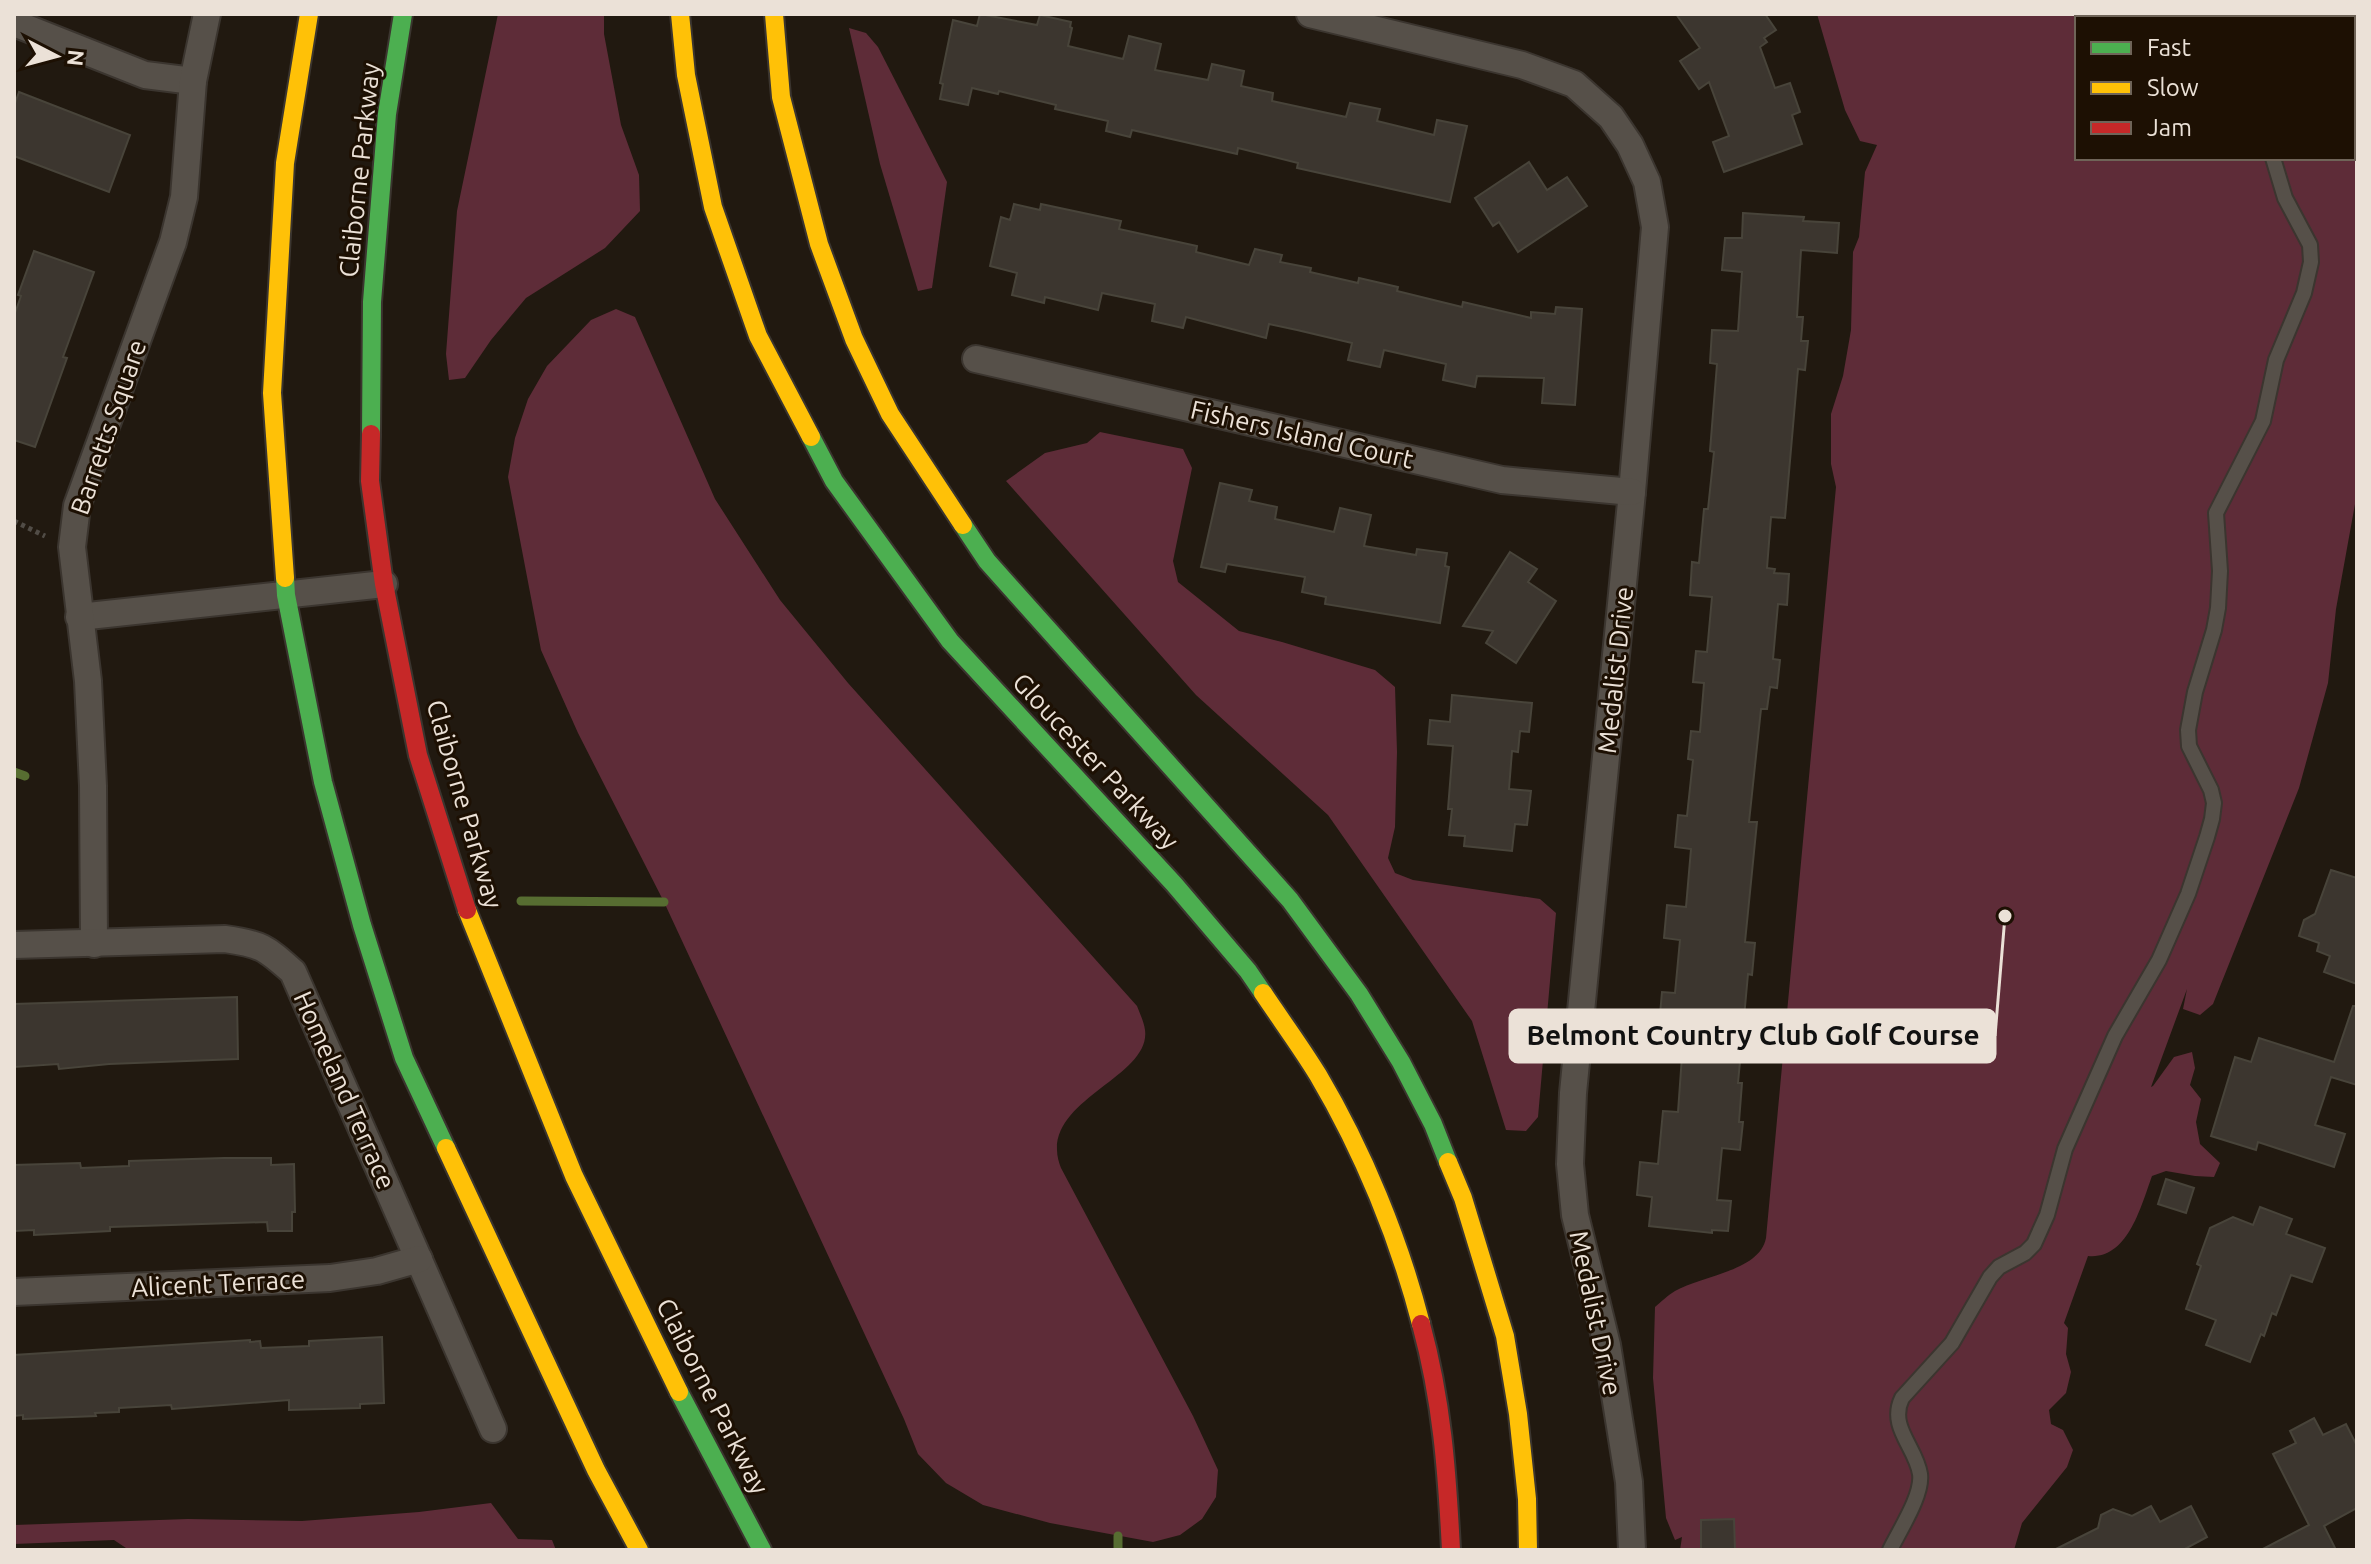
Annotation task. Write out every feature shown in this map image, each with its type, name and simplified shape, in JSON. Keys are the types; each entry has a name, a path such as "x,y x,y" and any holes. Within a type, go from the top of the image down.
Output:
{"main road":[{"path":"309,14 285,163 272,393 286,595 323,782 362,925 404,1058 590,1456 639,1550"},
{"name":"Claiborne Parkway","path":"403,14 387,114 372,302 370,481 384,584 418,755 463,899 574,1176 687,1408 762,1550"},
{"name":"Gloucester Parkway","path":"680,14 686,75 713,207 758,336 834,481 950,641 1174,884 1248,971 1318,1075 1358,1153 1388,1218 1414,1296 1434,1372 1446,1458 1451,1550"},
{"name":"Gloucester Parkway","path":"774,14 781,97 819,244 854,339 890,414 987,561 1290,900 1359,994 1401,1062 1433,1124 1463,1198 1505,1336 1518,1414 1527,1499 1528,1550"}],"street":[{"name":"Barretts Square","path":"94,944 88,681 72,547 77,506 173,242 184,197 193,81 207,14"},
{"name":"Medalist Drive","path":"1310,14 1522,65 1574,84 1611,117 1630,145 1647,182 1655,227 1573,1093 1570,1164 1575,1215 1607,1345 1627,1466 1632,1550"},
{"path":"14,23 145,75 193,81"},
{"name":"Fishers Island Court","path":"976,359 1502,480 1632,492"},
{"path":"79,617 384,584"},
{"name":"Homeland Terrace","path":"14,945 225,939 255,943 293,972 493,1429"},
{"name":"Alicent Terrace","path":"14,1292 330,1278 377,1271 419,1259"}],"lane":[{"path":"1890,1550 1915,1500 1920,1476 1900,1428 1897,1408 1902,1398 1952,1343 1990,1277 1999,1267 2025,1253 2034,1244 2047,1215 2065,1149 2123,1019 2159,960 2172,931 2188,894 2212,819 2214,803 2211,790 2189,746 2188,730 2218,608 2220,571 2216,513 2263,421 2276,360 2304,293 2311,262 2310,245 2285,198 2274,160"}],"shaded area":[{"path":"498,14 604,14 604,34 621,125 639,175 640,211 605,248 526,298 465,378 449,380 446,354 457,211"},
{"path":"1817,14 2357,14 2357,493 2336,609 2328,683 2299,788 2213,1004 2200,1015 2183,1009 2187,989 2151,1087 2174,1057 2192,1052 2195,1068 2190,1085 2201,1099 2196,1122 2200,1144 2220,1163 2214,1177 2166,1171 2152,1176 2137,1216 2123,1240 2102,1255 2088,1256 2064,1323 2068,1328 2066,1354 2071,1372 2066,1393 2049,1410 2051,1424 2063,1430 2073,1450 2067,1467 2022,1523 2014,1550 1680,1550 1682,1537 1675,1540 1666,1518 1653,1378 1655,1307 1675,1291 1753,1258 1766,1238 1836,487 1831,464 1831,414 1843,376 1851,330 1853,252 1859,237 1865,172 1877,145 1860,141 1845,110"},
{"path":"849,28 866,33 878,47 947,182 932,288 918,291 880,164"},
{"path":"616,309 635,317 715,499 780,600 848,683 1137,1006 1145,1030 1143,1046 1134,1060 1071,1115 1060,1131 1057,1152 1061,1168 1193,1416 1218,1470 1216,1497 1202,1519 1180,1535 1153,1542 1050,1523 983,1505 946,1483 918,1454 664,902 578,733 541,650 508,477 515,438 528,399 547,366 591,320"},
{"path":"1100,432 1183,449 1192,468 1173,561 1178,582 1239,631 1375,670 1395,687 1395,827 1388,858 1395,873 1413,880 1540,899 1556,913 1538,1117 1526,1131 1506,1130 1472,1021 1328,815 1196,695 1006,481 1045,453 1087,443"},
{"path":"491,1503 518,1539 552,1540 556,1550 129,1550 114,1540 14,1544 14,1525 188,1519 302,1521"}],"building":[{"path":"980,14 1037,25 1040,15 1071,22 1068,46 1123,59 1129,36 1161,44 1155,70 1208,80 1212,64 1244,71 1241,86 1273,93 1272,101 1346,117 1350,103 1380,109 1377,121 1434,135 1437,120 1467,126 1450,202 1297,168 1298,163 1238,148 1237,154 1132,130 1130,137 1106,131 1108,121 1055,109 1056,105 999,91 998,94 972,88 968,105 940,99 943,84 940,83 953,20 977,26"},
{"path":"1676,14 1765,14 1776,30 1764,38 1767,42 1760,47 1775,88 1790,83 1800,112 1792,115 1802,144 1724,172 1713,142 1729,136 1709,82 1699,89 1680,61 1700,48"},
{"path":"19,92 130,135 109,192 14,156 14,106"},
{"path":"1529,162 1547,190 1567,177 1587,206 1518,252 1499,222 1493,226 1475,198"},
{"path":"1014,204 1040,210 1041,204 1121,221 1119,229 1197,246 1196,252 1249,265 1255,249 1282,255 1280,262 1311,268 1310,272 1358,283 1359,278 1462,307 1463,302 1531,318 1531,312 1555,314 1556,307 1582,309 1575,405 1542,403 1544,378 1477,376 1475,387 1443,380 1446,364 1384,350 1380,367 1348,360 1352,343 1269,324 1266,338 1186,317 1183,328 1152,321 1155,304 1102,293 1098,310 1045,297 1044,303 1012,295 1017,273 990,266 1001,217 1010,220"},
{"path":"1743,213 1839,223 1837,253 1801,250 1797,317 1803,317 1801,341 1808,341 1805,370 1798,369 1785,518 1771,517 1767,568 1775,569 1774,573 1789,574 1787,605 1778,604 1773,659 1780,660 1777,688 1770,687 1767,709 1761,709 1749,822 1757,822 1745,942 1755,943 1752,975 1748,974 1738,1083 1742,1083 1739,1122 1743,1122 1740,1150 1722,1148 1717,1200 1731,1201 1728,1231 1712,1230 1712,1233 1649,1226 1652,1197 1637,1195 1640,1162 1658,1164 1663,1111 1678,1112 1682,1056 1672,1055 1675,1028 1659,1026 1662,992 1675,993 1680,940 1664,938 1667,905 1686,907 1691,849 1675,847 1678,815 1687,816 1693,760 1688,759 1691,731 1700,732 1704,683 1693,682 1696,651 1707,652 1712,597 1690,595 1692,562 1699,563 1714,452 1710,451 1717,364 1710,363 1712,330 1738,331 1742,272 1722,270 1725,238 1742,238"},
{"path":"34,251 94,272 35,447 14,440 14,316"},
{"path":"1220,483 1252,490 1249,501 1277,507 1275,519 1334,532 1340,508 1371,515 1364,546 1416,555 1417,549 1447,553 1445,566 1449,567 1440,623 1325,604 1326,597 1302,592 1305,577 1227,564 1225,572 1201,567"},
{"path":"1510,552 1537,569 1528,582 1556,601 1516,663 1486,643 1493,631 1463,626"},
{"path":"1452,695 1532,703 1529,732 1520,731 1518,752 1512,751 1509,789 1531,791 1527,825 1515,824 1512,851 1464,846 1465,836 1449,835 1453,746 1428,744 1430,720 1450,722"},
{"path":"2331,870 2357,878 2357,984 2324,972 2330,956 2317,951 2319,943 2299,936 2304,920 2315,914"},
{"path":"237,997 238,1059 59,1069 58,1064 14,1067 14,1004"},
{"path":"2353,1006 2357,1006 2357,1085 2331,1077 2315,1125 2345,1134 2334,1167 2258,1142 2256,1150 2211,1136 2235,1057 2251,1062 2259,1038 2334,1062"},
{"path":"271,1158 271,1165 294,1164 295,1212 292,1212 292,1231 268,1231 267,1222 110,1227 110,1231 34,1235 34,1230 14,1231 14,1165 80,1163 81,1168 129,1166 129,1161"},
{"path":"2166,1179 2194,1188 2186,1213 2158,1204"},
{"path":"2260,1207 2292,1219 2286,1234 2325,1248 2312,1282 2291,1275 2276,1315 2272,1313 2250,1362 2206,1345 2216,1320 2186,1309 2210,1228 2233,1217 2253,1225"},
{"path":"382,1337 384,1403 360,1404 360,1408 289,1410 289,1400 172,1409 171,1405 119,1408 119,1412 95,1413 96,1416 23,1419 23,1415 14,1416 14,1355 250,1340 260,1341 261,1348 309,1346 309,1341"},
{"path":"2314,1418 2323,1435 2346,1424 2357,1446 2357,1508 2324,1526 2336,1550 2261,1550 2309,1525 2273,1454 2296,1443 2290,1431"},
{"path":"2151,1506 2160,1522 2191,1506 2207,1537 2183,1550 2054,1550 2098,1528 2101,1515 2113,1509 2132,1516"},
{"path":"1734,1519 1735,1550 1701,1550 1701,1520"}],"waterway":[{"path":"14,772 25,776"},
{"path":"521,901 664,902"},
{"path":"1118,1536 1118,1550"}],"traffic: fast":[{"path":"371,434 372,302 387,114 403,14"},
{"path":"811,437 834,481 950,641 1174,884 1263,993"},
{"path":"963,525 987,561 1290,900 1359,994 1401,1062 1433,1124 1448,1162"},
{"path":"285,578 323,782 362,925 404,1058 446,1148"},
{"path":"679,1392 762,1550"}],"traffic: slow":[{"path":"285,578 272,393 285,163 309,14"},
{"path":"680,14 686,75 713,207 758,336 811,437"},
{"path":"774,14 781,97 819,244 854,339 890,414 963,525"},
{"path":"467,910 574,1176 679,1392"},
{"path":"1263,993 1318,1075 1365,1165 1391,1228 1421,1324"},
{"path":"446,1148 596,1470 639,1550"},
{"path":"1448,1162 1463,1198 1505,1336 1518,1414 1527,1499 1528,1550"}],"traffic: jam":[{"path":"371,434 370,481 384,584 418,755 467,910"},
{"path":"1421,1324 1442,1436 1451,1550"}],"place":[{"name":"Belmont Country Club Golf Course","path":"2005,916"}]}
